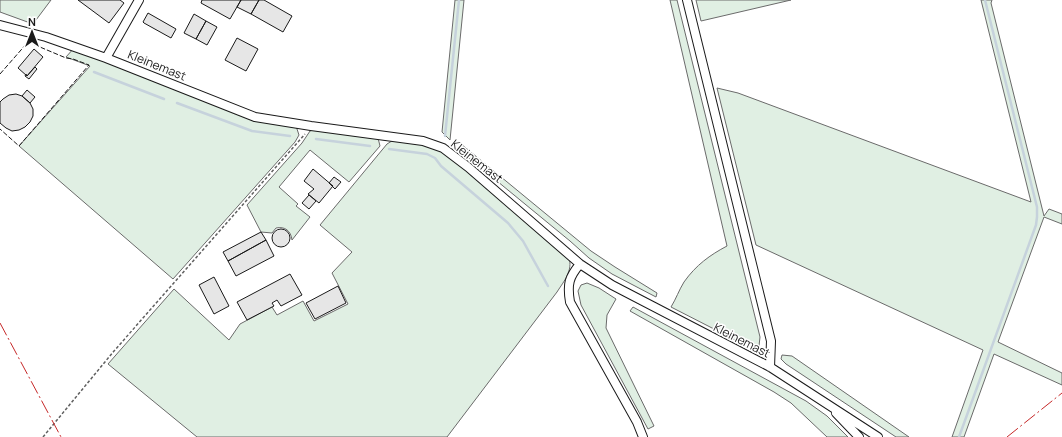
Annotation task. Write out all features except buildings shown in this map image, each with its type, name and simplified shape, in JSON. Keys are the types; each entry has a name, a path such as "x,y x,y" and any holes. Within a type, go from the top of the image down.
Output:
{"street":[{"name":"Kleinemast","path":"106,58 139,0"},
{"name":"Kleinemast","path":"687,0 772,340 770,367"},
{"name":"Kleinemast","path":"0,25 46,36 255,117 423,141 443,148 474,172 580,264 612,285 770,367 878,437"},
{"path":"580,264 572,273 568,285 570,302 637,422 643,437"},
{"name":"Kleinemast","path":"826,402 859,437"}],"path":[{"path":"42,437 114,351 311,126"}],"green space":[{"path":"0,0 51,0 33,24 0,12"},
{"path":"455,0 464,0 450,140 442,132"},
{"path":"670,0 677,0 760,337 759,346 755,350 671,307 684,282 693,270 709,257 727,246"},
{"path":"696,0 791,0 701,21"},
{"path":"981,0 992,0 991,3 1044,216 1049,209 1062,214 1062,224 1044,217 998,342 1062,373 1062,385 994,354 964,437 952,437 983,350 756,245 717,88 738,93 1031,202"},
{"path":"74,48 241,115 296,126 299,135 295,142 173,279 19,146 90,66 66,57"},
{"path":"317,129 378,138 380,146 349,182 310,150 279,187 298,204 296,206 310,217 292,240 289,232 282,228 276,228 272,233 261,232 247,205 302,143 310,131"},
{"path":"395,139 423,144 448,155 569,257 570,262 567,276 557,292 447,437 197,437 108,364 174,289 229,340 240,324 272,307 277,315 303,301 314,321 348,304 332,273 352,252 320,225 387,144"},
{"path":"461,144 591,251 657,293 656,297 612,274 589,258 458,149"},
{"path":"587,283 599,288 616,299 607,315 606,328 654,426 648,429 581,305 578,291 581,285"},
{"path":"633,307 806,401 827,416 848,437 827,437 791,403 630,311"},
{"path":"782,355 792,356 909,437 896,437 786,364 781,359"}],"waterway":[{"path":"445,136 459,0"},
{"path":"959,437 1036,225 1037,217 1037,207 985,0"},
{"path":"94,72 164,99"},
{"path":"177,103 252,131 290,136"},
{"path":"316,139 370,146"},
{"path":"389,149 427,154 435,158 441,166 508,223 523,241 548,286"}],"fence":[{"path":"0,74 28,42 66,58 89,65 19,146 0,129"}],"power":[{"path":"0,323 61,437"},
{"path":"1007,437 1062,393"}]}
